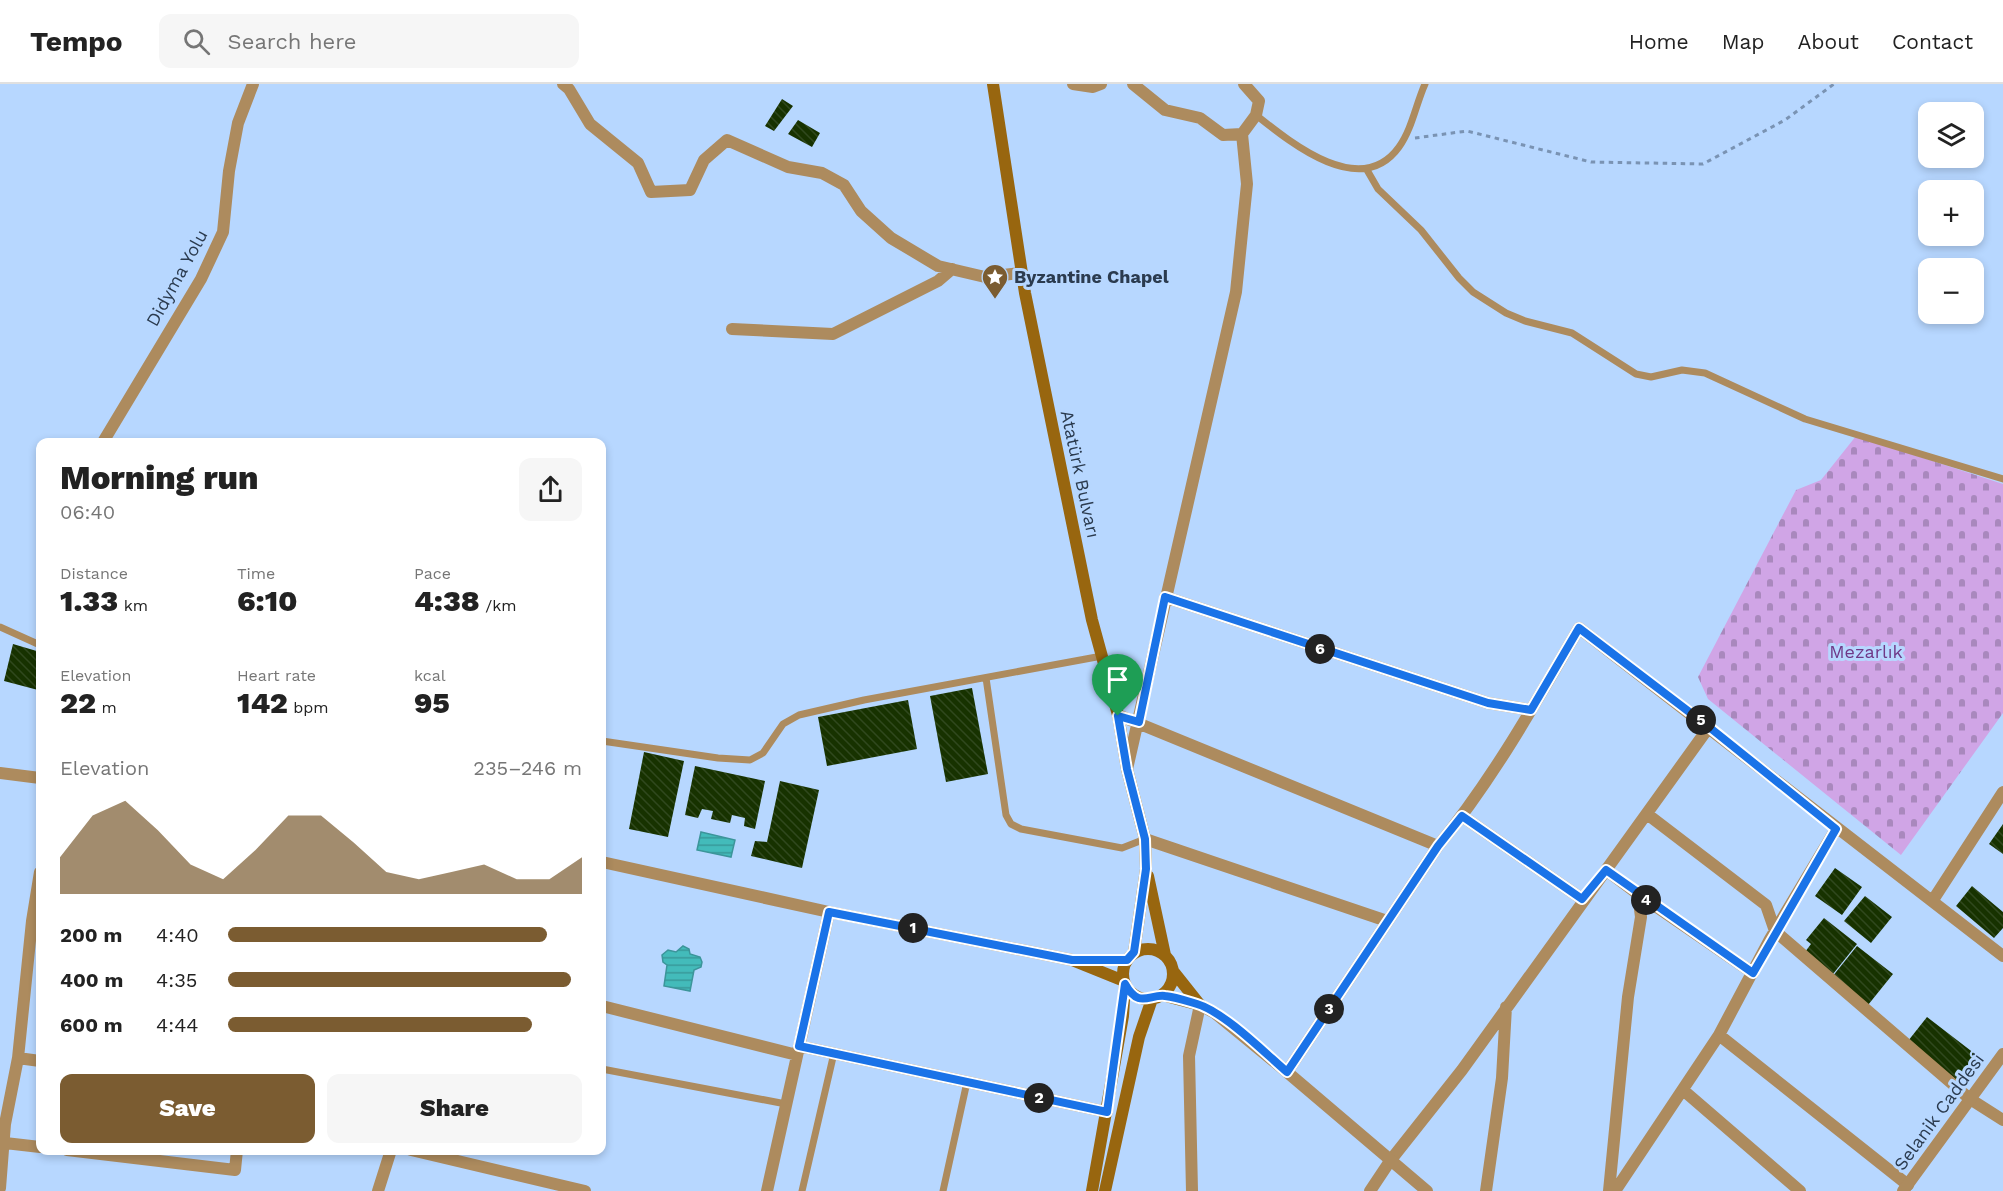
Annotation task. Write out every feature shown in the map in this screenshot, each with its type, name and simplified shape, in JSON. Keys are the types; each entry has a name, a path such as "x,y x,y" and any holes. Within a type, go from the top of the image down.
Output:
{"main road":[{"name":"Atatürk Bulvarı","path":"993,84 1021,273 1092,620 1118,716 1127,769 1145,839 1146,869 1165,955"},
{"name":"Atatürk Bulvarı","path":"1131,956 1146,869"},
{"path":"1072,960 1131,956 1153,949 1165,955 1173,971 1200,1005"},
{"path":"1092,1191 1107,1112 1124,983 1131,956"},
{"path":"1072,960 1124,983 1136,996 1157,997 1200,1005"},
{"path":"1105,1191 1139,1037 1157,997 1171,984 1173,971"}],"street":[{"name":"Didyma Yolu","path":"106,438 201,279 224,232 229,171 238,123 253,84"},
{"path":"563,84 569,89 590,124 638,163 651,192 690,190 704,160 727,140 788,167 822,173 844,185 861,211 891,238 938,266 986,277 1021,273"},
{"path":"1073,84 1093,87 1101,84"},
{"path":"1133,84 1165,110 1200,118 1223,135 1242,134"},
{"path":"1127,769 1236,292 1247,184 1242,134 1257,115 1259,102 1244,84"},
{"path":"732,329 833,334 938,280 952,269"},
{"path":"1165,597 1477,699 1531,710"},
{"path":"1287,1072 1438,846 1462,816 1531,710 1579,628 2003,956"},
{"path":"1118,716 1139,722 1438,846"},
{"path":"1370,1191 1390,1161 1462,1070 1582,899 1606,870 1709,727"},
{"path":"0,773 36,778"},
{"path":"1933,900 2002,794"},
{"path":"1647,814 1766,905 1775,931 1970,1099 2003,1120"},
{"path":"1462,816 1582,899"},
{"path":"1615,1191 1719,1035 1775,931 1836,829"},
{"path":"1145,839 1388,921"},
{"path":"606,863 829,912 1072,960"},
{"path":"1606,870 1753,973"},
{"path":"1609,1191 1628,998 1641,917 1638,894"},
{"path":"767,1191 829,912"},
{"path":"0,1188 5,1143 3,1121 18,1058 36,922"},
{"path":"1203,1191 1192,1187 1189,1056 1200,1005 1215,1013 1427,1191"},
{"path":"1486,1191 1502,1078 1506,1005"},
{"path":"606,1007 798,1050 834,1053 1107,1112"},
{"path":"1719,1035 1906,1188"},
{"name":"Selanik Caddesi","path":"1906,1188 2003,1054"},
{"path":"18,1058 36,1060"},
{"path":"1683,1090 1800,1191"},
{"path":"5,1143 36,1147"},
{"path":"109,1155 235,1170 236,1155"},
{"path":"378,1191 389,1155"},
{"path":"432,1155 585,1191"}],"lane":[{"path":"1257,115 1297,147 1324,160 1355,170 1367,170 1389,158 1405,138 1425,84"},
{"path":"1367,170 1378,189 1421,230 1459,278 1489,303 1506,313 1578,335 1636,374 1651,376 1682,370 1705,373 1805,419 2003,479"},
{"path":"0,627 36,643"},
{"path":"606,742 718,758 750,760 763,753 783,724 799,715 864,700 1102,656"},
{"path":"986,678 1006,815 1011,824 1021,829 1122,848 1145,839"},
{"path":"802,1191 834,1053"},
{"path":"606,1070 786,1104"},
{"path":"943,1191 967,1082"}],"path":[{"path":"1405,138 1467,131 1591,162 1703,164 1785,120 1834,84"}],"green space":[{"name":"Mezarlık","path":"1856,436 2003,484 2003,713 1901,855 1708,699 1698,677 1796,490 1821,480"}],"shaded area":[{"path":"701,832 735,840 731,857 697,850"},
{"path":"683,946 689,949 690,954 700,957 702,962 701,967 694,970 690,991 664,986 667,965 663,962 662,955 668,950 676,952"}],"building":[{"path":"782,99 793,106 774,131 765,126"},
{"path":"798,120 820,133 812,147 788,134"},
{"path":"13,644 36,651 36,689 4,681"},
{"path":"972,688 988,774 946,782 930,696"},
{"path":"908,700 917,749 827,766 818,717"},
{"path":"644,752 684,761 668,837 629,829"},
{"path":"695,766 765,781 755,829 744,826 745,818 732,815 730,823 711,819 713,811 702,809 698,818 685,815"},
{"path":"780,781 819,790 802,868 751,856 755,841 767,842"},
{"path":"2003,824 2003,854 1989,844"},
{"path":"1835,868 1862,887 1842,915 1815,896"},
{"path":"1972,886 2003,912 2003,928 1994,938 1956,906"},
{"path":"1865,896 1892,917 1871,943 1844,921"},
{"path":"1824,918 1857,944 1833,974 1805,952 1811,944 1806,940"},
{"path":"1857,946 1893,974 1868,1005 1832,977"},
{"path":"1927,1017 1979,1057 1959,1082 1908,1041"}],"place":[{"name":"Byzantine Chapel","path":"995,300"}],"route":[{"path":"1165,597 1488,703 1531,710 1579,628 1709,727 1836,829 1770,939 1753,973 1606,870 1582,899 1462,816 1438,846 1287,1072 1215,1013 1200,1005 1162,995 1152,999 1141,998 1131,993 1125,984 1123,1016 1107,1112 799,1046 829,912 1072,960 1127,960 1134,952 1146,869 1145,839 1127,769 1118,716 1139,722 1165,597"}]}
